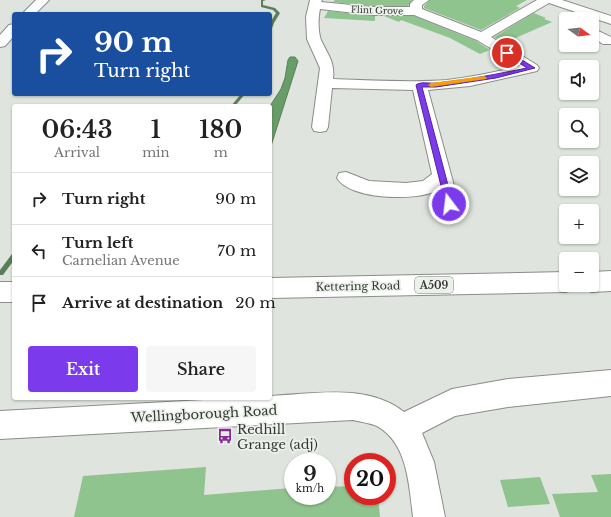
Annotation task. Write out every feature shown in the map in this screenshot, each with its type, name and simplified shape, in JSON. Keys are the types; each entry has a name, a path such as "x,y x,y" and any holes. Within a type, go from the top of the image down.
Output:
{"main road":[{"path":"30,12 43,0"},
{"path":"550,0 611,20"},
{"path":"316,3 312,17 314,39 327,68 320,128"},
{"name":"Flint Grove","path":"316,3 372,11 419,5"},
{"path":"326,83 436,85 496,76 532,68 482,37 419,5"},
{"path":"482,37 534,7 546,6"},
{"path":"0,43 12,30"},
{"path":"599,36 608,41"},
{"path":"419,85 449,204"},
{"path":"346,178 366,188 406,190 428,187 442,176"},
{"name":"Kettering Road","path":"272,288 559,282"},
{"path":"599,282 611,282"},
{"path":"0,292 12,292"},
{"path":"402,428 452,403 508,393 611,384"},
{"name":"Wellingborough Road","path":"0,425 353,406 387,416 402,428 421,463 429,517"}],"shaded area":[{"path":"290,57 295,57 298,61 272,143 271,104 281,89 285,78 288,60"}],"building":[{"path":"335,0 412,0 408,6 372,6 333,2"},
{"path":"430,0 527,0 516,6 520,8 481,30 424,8"},
{"path":"328,11 375,16 375,21 324,18"},
{"path":"534,13 552,22 504,43 494,37"},
{"path":"384,16 414,16 476,41 490,50 480,54 450,38 401,20 399,22"},
{"path":"206,467 204,495 284,489 284,505 336,505 336,487 344,486 344,505 379,505 380,517 74,517 83,476"},
{"path":"611,474 611,517 560,517 552,494 598,492 591,475"},
{"path":"540,477 550,504 508,507 500,480"}],"waterway":[{"path":"265,0 262,1 262,6 274,9 278,13 272,23"},
{"path":"235,104 241,96"},
{"path":"1,273 12,259"}],"slow traffic":[{"path":"431,85 484,78"}],"place":[{"name":"Redhill Grange (adj)","path":"225,436"}],"route":[{"path":"449,204 419,85 436,85 496,76 532,68 507,53"}]}
